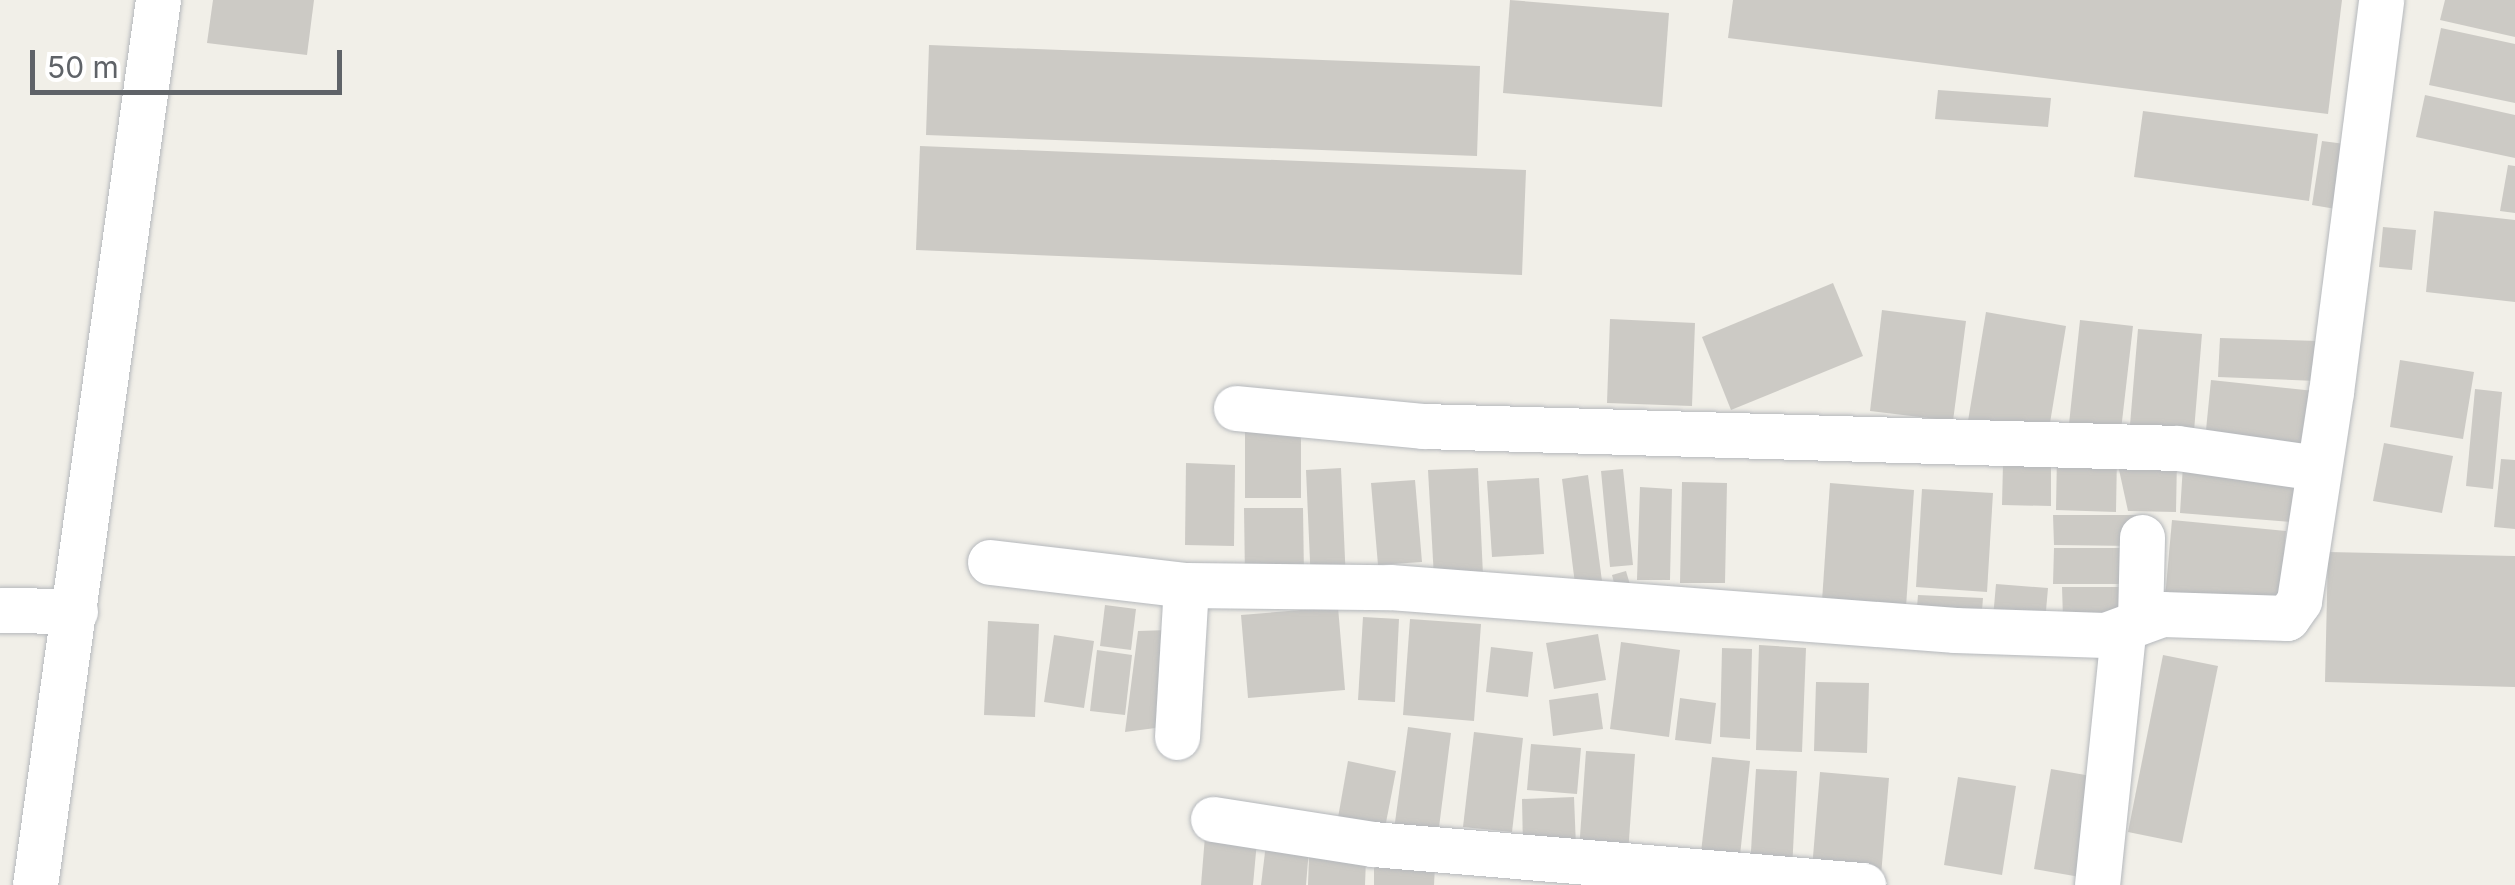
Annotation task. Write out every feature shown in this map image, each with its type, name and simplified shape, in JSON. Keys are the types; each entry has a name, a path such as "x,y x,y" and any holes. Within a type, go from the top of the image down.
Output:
{"street":[{"path":"35,885 158,0"},
{"path":"990,562 1186,585 1390,587 1770,619 2132,626 2286,618 2299,602 2381,0"},
{"path":"1236,408 1423,426 2177,448 2316,468"},
{"path":"2097,885 2142,537"},
{"path":"1177,737 1186,585"},
{"path":"0,610 76,611"},
{"path":"1214,819 1392,846 1863,885"}],"building":[{"path":"213,0 314,0 307,55 207,43"},
{"path":"1510,0 1669,13 1662,107 1503,93"},
{"path":"1733,0 2342,0 2328,114 1728,38"},
{"path":"2445,0 2515,0 2515,37 2440,20"},
{"path":"2441,28 2515,44 2515,103 2429,85"},
{"path":"929,45 1480,66 1477,156 926,135"},
{"path":"1938,90 2051,98 2048,127 1935,119"},
{"path":"2425,95 2515,115 2515,158 2416,137"},
{"path":"2143,111 2318,134 2309,201 2134,177"},
{"path":"2322,141 2345,144 2336,209 2312,205"},
{"path":"920,146 1526,170 1522,275 916,250"},
{"path":"2508,165 2515,166 2515,213 2500,211"},
{"path":"2434,211 2515,220 2515,302 2426,292"},
{"path":"2383,227 2416,230 2412,270 2379,267"},
{"path":"1833,283 1863,356 1731,410 1702,337"},
{"path":"1882,310 1966,321 1953,421 1870,411"},
{"path":"1986,312 2066,326 2048,435 1968,421"},
{"path":"1610,319 1695,323 1692,406 1607,403"},
{"path":"2080,320 2133,326 2121,430 2069,424"},
{"path":"2138,329 2202,334 2194,431 2130,425"},
{"path":"2220,338 2318,341 2317,381 2218,377"},
{"path":"2400,360 2474,372 2463,439 2390,427"},
{"path":"2211,380 2324,392 2318,452 2205,440"},
{"path":"2475,389 2502,392 2493,489 2466,486"},
{"path":"1245,427 1301,427 1301,498 1245,498"},
{"path":"2384,443 2453,456 2442,513 2373,501"},
{"path":"2057,454 2117,454 2116,512 2056,510"},
{"path":"2177,458 2176,512 2128,511 2118,465"},
{"path":"2501,459 2515,460 2515,529 2494,527"},
{"path":"1186,463 1235,465 1234,546 1185,545"},
{"path":"2003,464 2051,465 2051,506 2002,505"},
{"path":"2183,465 2296,474 2292,522 2180,513"},
{"path":"1341,468 1346,582 1311,584 1306,470"},
{"path":"1478,468 1483,575 1434,578 1428,470"},
{"path":"1623,469 1633,565 1610,567 1601,471"},
{"path":"1588,475 1602,581 1575,584 1562,479"},
{"path":"1539,478 1544,554 1492,557 1487,481"},
{"path":"1415,480 1422,562 1378,565 1371,483"},
{"path":"1682,482 1727,483 1725,583 1680,583"},
{"path":"1830,483 1914,490 1906,607 1822,601"},
{"path":"1640,487 1672,489 1670,580 1637,580"},
{"path":"1922,489 1993,493 1987,592 1916,587"},
{"path":"1244,508 1303,508 1304,577 1245,578"},
{"path":"2053,515 2136,515 2136,546 2054,545"},
{"path":"2172,520 2286,531 2279,609 2165,598"},
{"path":"2054,548 2136,548 2136,584 2053,584"},
{"path":"2328,552 2515,556 2515,687 2325,682"},
{"path":"1626,571 1633,595 1618,598 1612,575"},
{"path":"1996,584 2048,588 2045,622 1993,618"},
{"path":"2062,587 2130,587 2130,618 2063,618"},
{"path":"1918,595 1983,598 1981,623 1916,619"},
{"path":"1105,605 1136,609 1131,650 1100,646"},
{"path":"1338,607 1345,690 1248,698 1241,615"},
{"path":"1363,617 1399,619 1395,702 1358,700"},
{"path":"1410,619 1481,624 1474,721 1403,715"},
{"path":"988,621 1039,624 1035,717 984,715"},
{"path":"1169,630 1163,727 1125,732 1138,631"},
{"path":"1598,634 1606,680 1554,689 1546,643"},
{"path":"1054,635 1094,641 1084,708 1044,702"},
{"path":"1621,642 1680,650 1669,737 1610,729"},
{"path":"1759,645 1806,648 1802,752 1756,750"},
{"path":"1491,647 1533,652 1528,697 1486,692"},
{"path":"1722,648 1752,649 1750,739 1720,737"},
{"path":"1097,650 1132,655 1125,715 1090,711"},
{"path":"2163,655 2218,666 2182,843 2128,832"},
{"path":"1816,682 1869,683 1867,753 1814,751"},
{"path":"1598,693 1603,729 1553,736 1549,700"},
{"path":"1680,698 1716,703 1711,744 1675,740"},
{"path":"1408,727 1451,733 1437,843 1393,837"},
{"path":"1474,732 1523,738 1512,832 1463,827"},
{"path":"1531,744 1581,748 1577,794 1527,790"},
{"path":"1586,751 1635,754 1628,854 1579,851"},
{"path":"1712,757 1750,761 1739,865 1700,861"},
{"path":"1348,761 1396,771 1383,838 1336,829"},
{"path":"1756,769 1797,771 1792,870 1750,867"},
{"path":"2051,769 2097,777 2080,877 2034,869"},
{"path":"1820,772 1889,778 1881,876 1812,869"},
{"path":"1958,777 2016,786 2002,875 1944,865"},
{"path":"1574,797 1576,847 1523,848 1522,799"},
{"path":"1205,836 1257,841 1253,885 1201,885"},
{"path":"1266,844 1309,849 1306,885 1261,885"},
{"path":"1309,856 1366,859 1365,885 1308,885"},
{"path":"1374,864 1435,866 1434,885 1374,885"}]}
